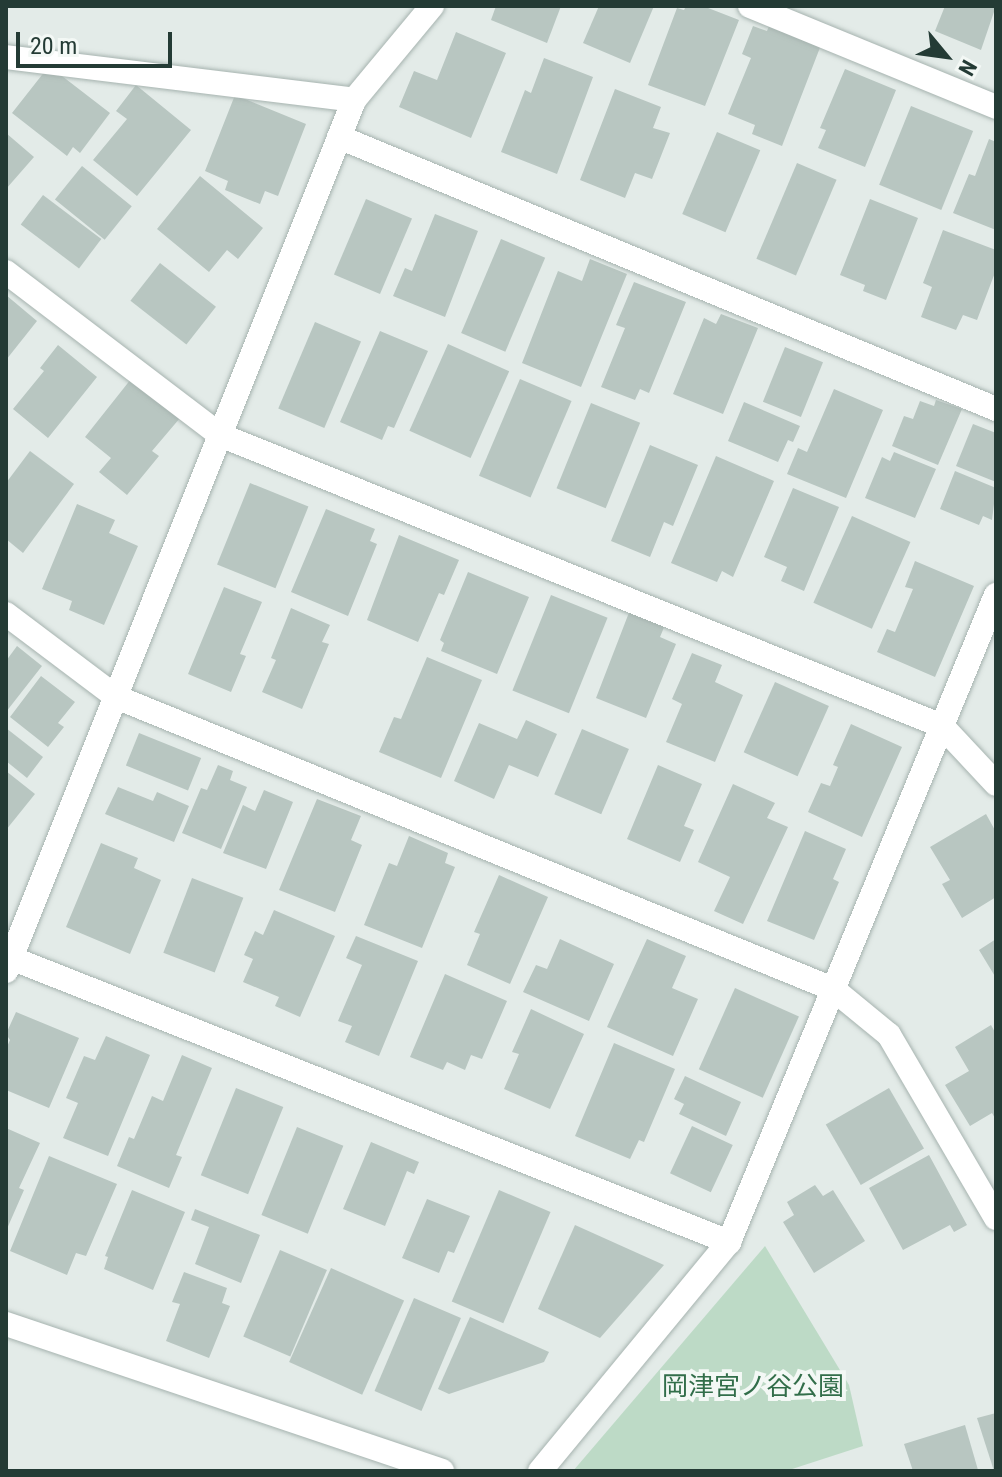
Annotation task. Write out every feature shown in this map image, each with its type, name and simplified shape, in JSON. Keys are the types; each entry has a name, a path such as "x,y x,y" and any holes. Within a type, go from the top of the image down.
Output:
{"street":[{"path":"432,6 354,100 8,962 729,1242"},
{"path":"750,6 996,107"},
{"path":"6,57 354,100"},
{"path":"339,137 996,409"},
{"path":"6,272 220,435 942,726 996,784"},
{"path":"540,1471 729,1242 996,595"},
{"path":"6,614 116,697 833,989 889,1035 996,1218"},
{"path":"6,1324 442,1471"}],"green space":[{"name":"岡津宮ノ谷公園","path":"765,1246 849,1385 863,1446 786,1471 573,1471"}],"building":[{"path":"496,6 561,6 547,43 491,20"},
{"path":"599,6 654,6 630,63 583,43"},
{"path":"686,6 703,6 739,20 705,106 648,85 677,8 684,10"},
{"path":"945,6 996,6 981,50 935,31"},
{"path":"753,26 767,31 769,26 821,45 782,146 752,134 755,125 728,114 751,58 742,54"},
{"path":"456,32 506,53 471,138 399,107 414,71 437,80"},
{"path":"544,58 593,77 557,174 501,152 525,90 531,93"},
{"path":"49,66 110,113 80,153 73,147 67,156 12,113"},
{"path":"845,69 896,90 865,167 818,148 826,130 820,128"},
{"path":"136,85 191,130 137,196 93,160 127,119 116,111"},
{"path":"615,89 661,107 653,128 670,133 652,179 635,173 625,198 580,180"},
{"path":"235,95 306,124 278,196 265,191 260,204 225,190 228,181 205,171"},
{"path":"911,106 973,131 941,210 879,185"},
{"path":"717,132 760,150 725,232 682,214"},
{"path":"6,133 34,157 6,189"},
{"path":"989,139 996,142 996,230 953,213 969,174 975,176"},
{"path":"797,163 837,180 796,276 756,259"},
{"path":"82,166 132,206 105,240 55,199"},
{"path":"200,176 263,228 238,259 227,250 209,272 157,229"},
{"path":"43,195 101,239 79,268 21,225"},
{"path":"366,199 412,219 380,294 334,274"},
{"path":"870,199 918,218 886,300 863,291 865,285 840,275"},
{"path":"435,214 478,231 445,317 393,296 405,268 412,271"},
{"path":"943,230 996,250 996,270 977,320 963,315 956,330 921,317 932,287 923,283"},
{"path":"501,239 545,258 505,352 461,333"},
{"path":"590,259 627,274 581,387 522,363 558,271 582,281"},
{"path":"160,263 216,307 186,345 130,301"},
{"path":"634,282 686,302 649,393 640,389 635,400 601,387 625,328 616,325"},
{"path":"6,295 37,321 6,360"},
{"path":"721,314 758,328 723,414 673,394 704,318 716,324"},
{"path":"315,322 361,342 324,428 278,409"},
{"path":"380,331 428,351 394,428 388,426 382,440 340,422"},
{"path":"448,344 509,371 471,458 409,431"},
{"path":"58,345 97,377 48,438 13,409 44,371 40,368"},
{"path":"785,347 823,362 801,417 763,402"},
{"path":"131,379 180,418 152,451 159,456 127,495 99,472 111,458 85,437"},
{"path":"520,379 572,401 531,498 479,476"},
{"path":"834,389 883,410 846,498 787,474 798,448 807,452"},
{"path":"936,400 962,409 938,465 892,446 904,416 913,419 920,401 934,406"},
{"path":"744,402 800,426 793,442 788,440 778,462 728,441"},
{"path":"591,403 640,423 606,508 557,488"},
{"path":"973,424 996,433 996,482 956,466"},
{"path":"650,445 698,465 673,526 664,522 650,557 611,541"},
{"path":"30,451 74,484 23,553 6,539 6,483"},
{"path":"894,452 936,469 915,518 865,498 882,457 890,461"},
{"path":"716,456 774,481 733,577 722,571 717,582 671,563"},
{"path":"955,471 996,488 992,520 983,516 979,525 940,509"},
{"path":"250,483 308,507 275,588 217,565"},
{"path":"793,488 839,507 804,591 781,581 787,567 764,557"},
{"path":"77,504 115,520 109,533 138,546 104,625 69,610 72,601 42,589"},
{"path":"326,509 375,529 370,541 377,544 348,616 291,592"},
{"path":"852,516 910,542 872,629 813,603"},
{"path":"399,535 459,560 444,595 439,593 418,642 367,620"},
{"path":"915,561 974,586 935,677 877,652 887,629 895,632 913,589 905,587"},
{"path":"468,572 529,597 497,674 441,651 444,643 440,640"},
{"path":"224,587 262,602 240,654 246,656 231,692 188,674"},
{"path":"551,595 608,618 569,713 512,690"},
{"path":"291,608 330,625 322,642 329,644 302,709 262,692 276,660 271,658"},
{"path":"630,610 665,625 660,637 676,644 646,718 596,698"},
{"path":"17,646 42,666 6,712 6,661"},
{"path":"692,653 722,665 715,682 743,695 715,762 666,742 682,704 672,699"},
{"path":"427,657 482,680 441,778 379,752 394,717 401,719"},
{"path":"41,676 75,702 58,723 64,727 48,747 10,717"},
{"path":"775,682 829,706 798,776 744,752"},
{"path":"526,720 557,734 538,777 509,765 494,799 454,781 479,723 517,739"},
{"path":"851,724 902,747 862,837 808,812 821,783 830,786 838,767 833,765"},
{"path":"6,728 43,757 27,778 6,761"},
{"path":"582,729 629,749 601,814 554,794"},
{"path":"139,733 201,758 188,791 126,765"},
{"path":"218,765 233,771 230,780 247,787 221,849 182,833 201,788 207,790"},
{"path":"658,765 702,784 684,826 694,830 680,862 627,839"},
{"path":"6,771 35,794 6,830"},
{"path":"733,784 775,803 767,818 788,827 743,924 714,911 730,877 698,862"},
{"path":"118,787 153,801 157,792 189,806 174,842 105,814"},
{"path":"264,790 293,802 266,869 223,853 243,805 255,811"},
{"path":"317,799 361,816 351,840 362,845 335,912 279,890"},
{"path":"986,814 996,832 996,897 962,918 942,884 950,880 930,847"},
{"path":"805,831 846,849 833,879 839,882 814,940 767,921"},
{"path":"409,836 448,853 445,863 455,867 422,948 364,925 389,863 397,866"},
{"path":"101,843 138,858 134,868 161,880 130,954 66,927"},
{"path":"499,875 548,897 510,984 467,965 480,934 474,932"},
{"path":"192,878 243,898 215,972 163,953"},
{"path":"274,910 335,936 300,1017 275,1006 279,997 243,982 253,959 244,955 255,931 263,935"},
{"path":"356,936 418,961 379,1056 345,1042 352,1026 338,1021 362,965 346,958"},
{"path":"560,939 614,964 589,1021 523,992 536,965 547,969"},
{"path":"647,939 686,956 672,988 698,999 673,1056 607,1027"},
{"path":"996,939 996,978 979,950"},
{"path":"445,974 507,1001 482,1059 471,1055 465,1070 447,1062 443,1070 410,1057"},
{"path":"735,988 799,1016 763,1098 699,1069"},
{"path":"531,1009 584,1034 550,1109 504,1089 519,1054 512,1052"},
{"path":"16,1012 79,1038 49,1108 6,1090 6,1049 10,1040 6,1034"},
{"path":"991,1025 996,1034 996,1120 992,1113 970,1126 945,1085 969,1071 955,1047"},
{"path":"106,1036 150,1055 108,1156 63,1138 78,1103 66,1098 84,1056 95,1060"},
{"path":"614,1043 675,1069 644,1142 639,1140 630,1159 575,1136"},
{"path":"182,1055 212,1068 176,1155 182,1157 169,1188 117,1166 129,1137 134,1139 152,1096 163,1101"},
{"path":"685,1076 741,1102 726,1136 679,1114 684,1104 674,1099"},
{"path":"236,1088 283,1107 248,1194 201,1175"},
{"path":"889,1088 924,1149 861,1185 826,1124"},
{"path":"692,1126 733,1145 711,1192 670,1173"},
{"path":"297,1127 343,1146 308,1234 261,1215"},
{"path":"6,1128 40,1143 19,1188 24,1190 6,1231"},
{"path":"371,1142 419,1162 414,1174 407,1171 385,1226 343,1209"},
{"path":"929,1155 967,1225 954,1232 950,1225 903,1250 869,1188"},
{"path":"49,1156 117,1184 86,1256 76,1253 67,1275 10,1251"},
{"path":"815,1185 823,1196 833,1190 865,1241 814,1273 783,1222 794,1215 787,1202"},
{"path":"132,1190 185,1212 153,1290 104,1269 108,1257 105,1256"},
{"path":"499,1190 551,1212 503,1323 452,1301"},
{"path":"427,1199 470,1216 454,1253 448,1251 439,1273 402,1258"},
{"path":"195,1209 260,1235 241,1283 195,1264 209,1227 191,1220"},
{"path":"575,1225 664,1265 600,1338 538,1309"},
{"path":"280,1250 327,1270 290,1356 243,1337"},
{"path":"331,1268 404,1301 362,1395 289,1362"},
{"path":"184,1272 227,1288 222,1303 230,1306 209,1358 166,1341 180,1304 172,1302"},
{"path":"414,1298 461,1318 421,1411 375,1391"},
{"path":"470,1317 549,1352 544,1362 449,1394 438,1389"},
{"path":"996,1413 996,1471 994,1471 977,1418"},
{"path":"965,1425 978,1470 913,1471 904,1444"}]}
